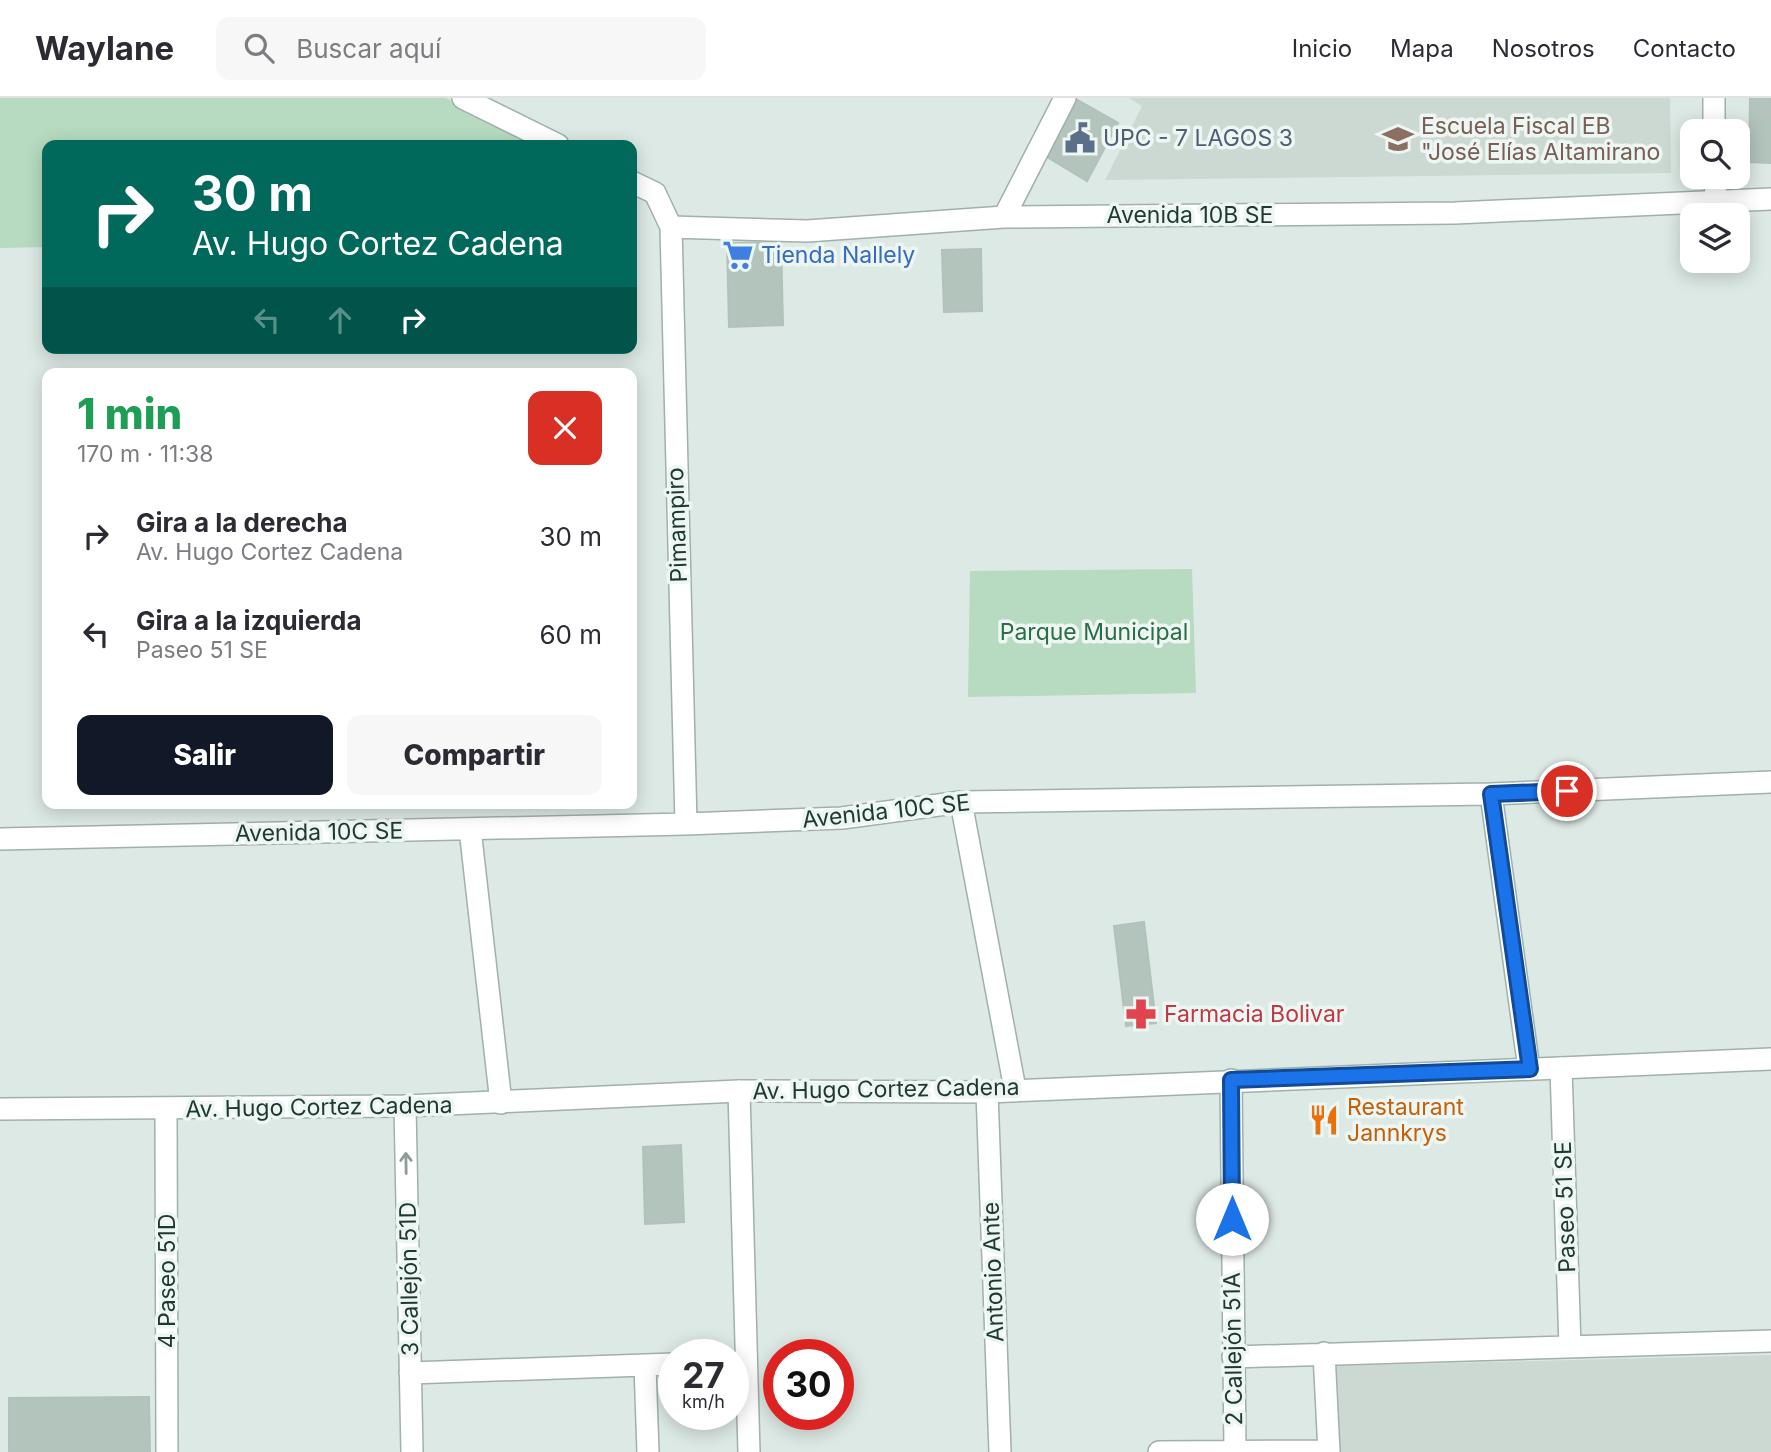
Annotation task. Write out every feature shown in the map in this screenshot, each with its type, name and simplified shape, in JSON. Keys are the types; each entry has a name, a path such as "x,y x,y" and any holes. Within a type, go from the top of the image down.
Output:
{"street":[{"path":"463,98 548,140"},
{"path":"1004,217 1065,98"},
{"path":"1714,98 1714,119"},
{"path":"637,184 655,193 671,227"},
{"path":"1716,189 1716,201"},
{"name":"Avenida 10B SE","path":"671,227 807,231 1004,217 1455,214 1771,199"},
{"name":"Pimampiro","path":"671,227 686,824"},
{"name":"Avenida 10C SE","path":"0,839 686,824 842,818 961,802 1491,794 1771,782"},
{"path":"1491,794 1530,1069"},
{"path":"961,802 1015,1089"},
{"path":"470,829 501,1103"},
{"name":"Av. Hugo Cortez Cadena","path":"0,1109 405,1106 739,1091 987,1091 1771,1059"},
{"name":"Paseo 51 SE","path":"1561,1068 1570,1347"},
{"name":"2 Callejón 51A","path":"1231,1080 1235,1450"},
{"path":"739,1091 739,1339"},
{"name":"Antonio Ante","path":"987,1091 1000,1452"},
{"name":"3 Callejón 51D","path":"405,1106 412,1452"},
{"name":"4 Paseo 51D","path":"166,1109 167,1452"},
{"path":"1233,1357 1771,1342"},
{"path":"1159,1452 1329,1452 1324,1353"},
{"path":"411,1373 658,1365"},
{"path":"645,1366 648,1452"},
{"path":"747,1430 749,1452"}],"shaded area":[{"name":"Escuela Fiscal EB \"José Elías Altamirano","path":"1129,98 1670,98 1671,173 1105,180 1142,106"},
{"path":"1771,1355 1771,1452 1338,1452 1332,1366"}],"green space":[{"path":"0,98 446,98 526,140 42,140 42,247 0,248"},
{"name":"Parque Municipal","path":"1192,569 1196,693 968,697 970,571"}],"building":[{"name":"UPC - 7 LAGOS 3","path":"1074,98 1118,123 1087,181 1042,154"},
{"path":"1750,98 1771,98 1771,163 1750,162"},
{"path":"781,242 783,325 729,327 727,243"},
{"path":"981,249 982,311 944,312 942,250"},
{"path":"1144,922 1156,1023 1126,1026 1114,926"},
{"path":"681,1145 684,1222 645,1224 643,1147"},
{"path":"149,1397 150,1452 9,1452 9,1398"}],"place":[{"name":"UPC - 7 LAGOS 3","path":"1080,138"},
{"name":"Escuela Fiscal EB \"José Elías Altamirano","path":"1398,139"},
{"name":"Tienda Nallely","path":"738,255"},
{"name":"Farmacia Bolivar","path":"1141,1014"},
{"name":"Restaurant Jannkrys","path":"1324,1120"}],"route":[{"path":"1232,1219 1231,1080 1530,1069 1491,794 1567,791"}]}
